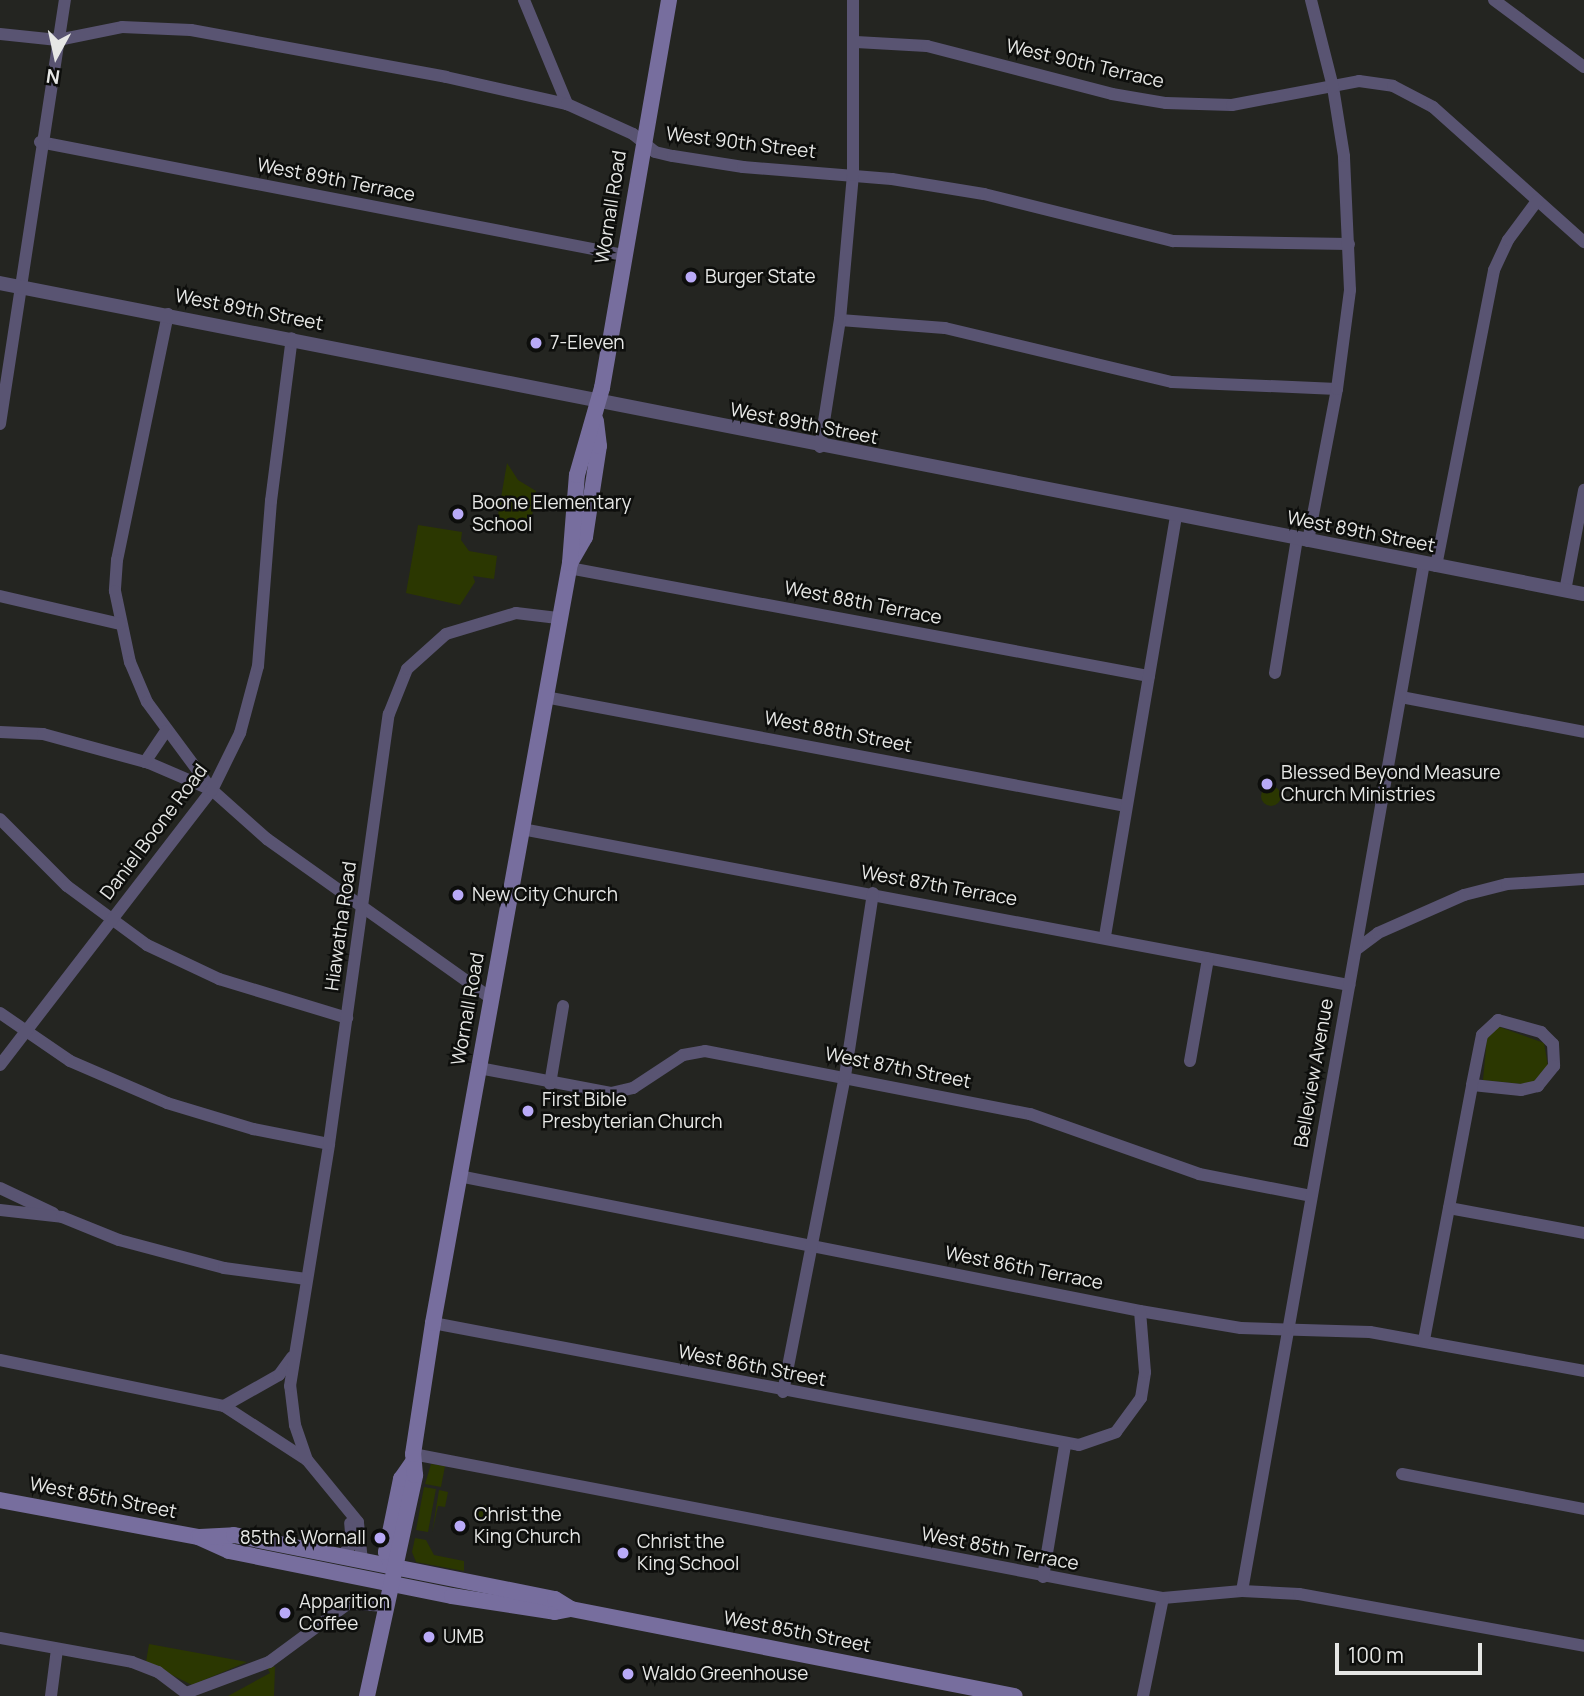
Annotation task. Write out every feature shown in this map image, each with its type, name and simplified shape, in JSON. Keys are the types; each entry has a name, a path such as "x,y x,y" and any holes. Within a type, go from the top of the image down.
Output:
{"main road":[{"name":"Wornall Road","path":"367,1696 391,1575 386,1552 401,1479 412,1458 459,1176 558,618 570,565 569,534 577,475 596,420 669,0"},
{"name":"West 85th Street","path":"0,1500 198,1537 229,1550 555,1599 571,1609 974,1692 1015,1696"},
{"name":"West 85th Street","path":"198,1537 234,1535 362,1561 391,1575"}],"street":[{"path":"0,424 40,142 65,0"},
{"path":"524,0 567,104"},
{"path":"820,447 840,320 853,175 856,42 853,0"},
{"path":"1275,673 1337,389 1347,329 1349,244 1344,156 1333,88 1311,0"},
{"path":"1494,0 1584,67"},
{"name":"West 90th Street","path":"0,34 58,40 122,27 191,30 567,104 643,142 655,152 706,162 853,175 984,194 1173,241 1349,244"},
{"name":"West 90th Terrace","path":"856,42 927,46 1112,94 1167,103 1232,105 1375,82 1415,94 1584,242"},
{"name":"West 89th Terrace","path":"40,142 624,255"},
{"name":"Belleview Avenue","path":"1242,1591 1401,697 1494,270 1508,240 1537,201"},
{"name":"West 89th Street","path":"0,283 292,338 820,447 1584,594"},
{"path":"168,314 117,560 120,624 130,662 166,731 212,790 267,839 491,998"},
{"path":"840,320 946,328 1172,382 1337,389"},
{"name":"Daniel Boone Road","path":"0,1065 212,790 240,733 258,666 271,501 292,338"},
{"path":"1565,591 1584,490"},
{"path":"1105,936 1176,516"},
{"name":"West 88th Terrace","path":"570,565 1149,676"},
{"path":"0,596 120,624"},
{"name":"Hiawatha Road","path":"362,1561 361,1529 307,1461 295,1425 292,1357 329,1144 388,714 407,669 433,643 464,626 516,613 558,618"},
{"name":"West 88th Street","path":"545,697 1125,806"},
{"path":"1401,697 1584,732"},
{"path":"145,762 166,731"},
{"path":"0,732 43,734 145,762 212,790"},
{"path":"0,820 58,877 111,921 147,945 219,979 347,1018"},
{"name":"West 87th Terrace","path":"522,829 1105,936 1208,959 1349,985"},
{"path":"1357,950 1391,927 1464,895 1507,884 1584,879"},
{"path":"783,1392 845,1076 873,893"},
{"path":"1190,1061 1208,959"},
{"path":"550,1084 563,1006"},
{"path":"0,1013 70,1062 167,1103 253,1129 329,1144"},
{"path":"1424,1340 1472,1085 1482,1035 1493,1021 1511,1020 1541,1032 1553,1044 1554,1066 1538,1086 1521,1090 1472,1085"},
{"name":"West 87th Street","path":"479,1068 550,1084 611,1093 633,1088 683,1055 705,1051 1030,1114 1199,1174 1311,1196"},
{"name":"West 86th Terrace","path":"459,1176 1140,1311 1287,1331 1370,1332 1584,1371"},
{"path":"0,1188 62,1217 172,1255 306,1279"},
{"path":"1449,1208 1584,1233"},
{"path":"0,1210 62,1217"},
{"name":"West 86th Street","path":"433,1323 1065,1445 1098,1441 1133,1415 1141,1398 1145,1372 1140,1311"},
{"path":"224,1406 279,1376 292,1357"},
{"path":"0,1360 224,1406 307,1461"},
{"path":"1042,1577 1065,1445"},
{"name":"West 85th Terrace","path":"412,1458 1163,1598 1242,1591 1342,1599 1584,1646"},
{"path":"1402,1474 1584,1509"},
{"path":"341,1557 354,1537 349,1515"},
{"path":"1143,1696 1163,1598"},
{"path":"0,1638 132,1662 158,1672 187,1694 269,1661 349,1603 383,1606"},
{"path":"51,1696 57,1648"}],"green space":[{"path":"507,463 518,480 536,491 531,522 522,525 497,521"},
{"path":"418,525 462,532 461,540 469,551 497,556 494,579 473,576 475,582 460,605 406,593"},
{"path":"1271,786 1278,789 1281,796 1278,803 1271,806 1264,803 1261,796 1264,789"},
{"path":"1497,1026 1544,1043 1548,1066 1535,1081 1522,1084 1483,1080 1487,1037"},
{"path":"431,1464 445,1466 441,1487 425,1484"},
{"path":"424,1487 436,1489 428,1532 416,1530"},
{"path":"439,1490 448,1492 445,1507 438,1506 432,1533"},
{"path":"483,1505 489,1507 489,1519 483,1521 477,1519 475,1513 477,1507"},
{"path":"415,1538 426,1540 434,1555 464,1561 464,1571 416,1562 412,1552"},
{"path":"149,1644 247,1662 192,1685 146,1662"},
{"path":"266,1666 275,1667 274,1696 228,1696 270,1673"}],"place":[{"name":"Burger State","path":"691,277"},
{"name":"7-Eleven","path":"536,343"},
{"name":"Boone Elementary School","path":"458,514"},
{"name":"Blessed Beyond Measure Church Ministries","path":"1267,784"},
{"name":"New City Church","path":"458,895"},
{"name":"First Bible Presbyterian Church","path":"528,1111"},
{"name":"Christ the King Church","path":"460,1526"},
{"name":"85th & Wornall","path":"380,1538"},
{"name":"Christ the King School","path":"623,1553"},
{"name":"Apparition Coffee","path":"285,1613"},
{"name":"UMB","path":"429,1637"},
{"name":"Waldo Greenhouse","path":"628,1674"}]}
